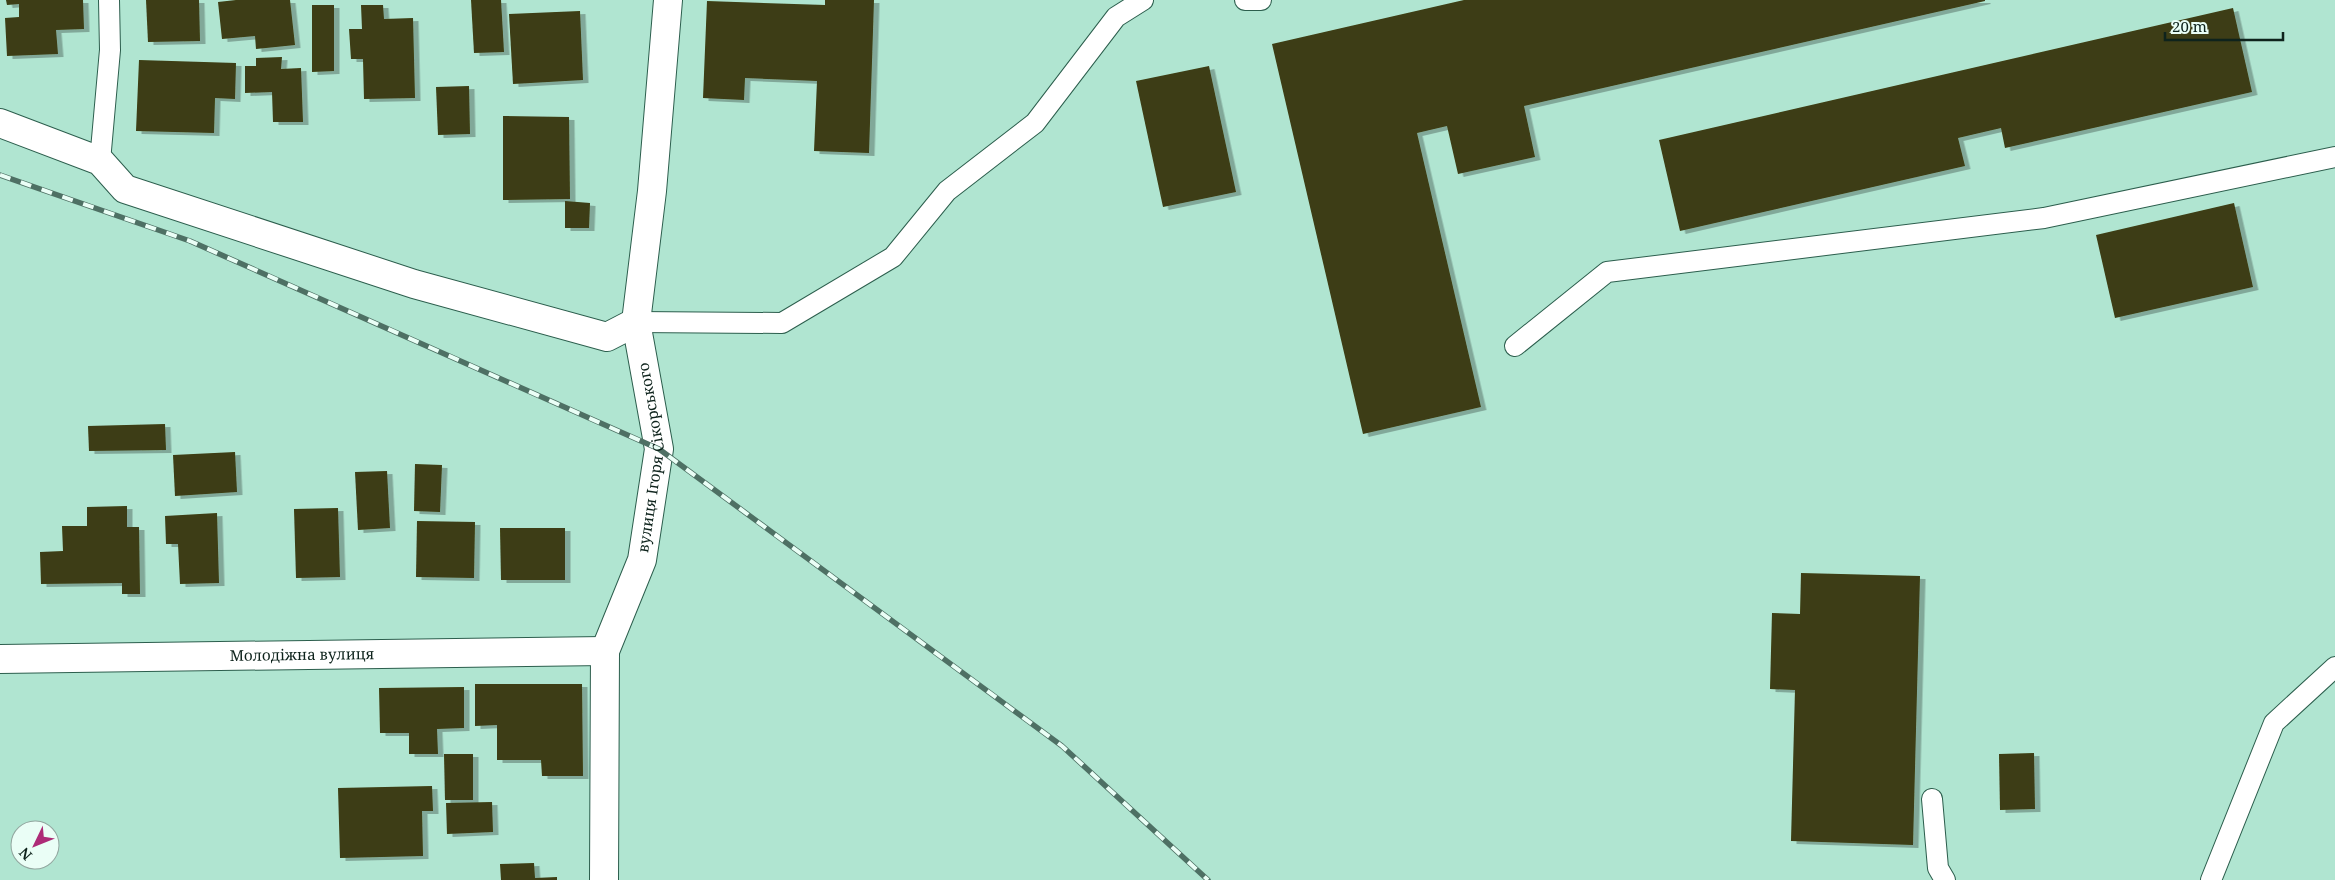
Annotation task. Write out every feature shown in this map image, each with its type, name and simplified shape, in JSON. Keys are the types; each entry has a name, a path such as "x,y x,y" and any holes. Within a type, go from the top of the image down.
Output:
{"street":[{"name":"вулиця Ігоря Сікорського","path":"604,880 605,651 642,560 659,449 636,322 652,191 668,0"},
{"path":"0,123 100,160 125,189 414,284 607,337 636,322"},
{"name":"Молодіжна вулиця","path":"0,659 605,651"}],"lane":[{"path":"100,160 110,50 109,0"},
{"path":"636,322 782,323 893,257 947,191 1035,124 1116,17 1143,0"},
{"path":"1245,0 1261,0"},
{"path":"1515,346 1607,272 2044,218 2335,157"},
{"path":"2211,880 2274,724 2335,667"},
{"path":"1932,799 1938,868 1945,880"}],"building":[{"path":"6,0 83,0 84,29 56,30 58,54 7,56 5,18 19,17 19,4 7,5"},
{"path":"146,0 199,0 200,41 148,42"},
{"path":"290,0 295,45 256,49 255,36 222,39 218,2"},
{"path":"471,0 501,0 504,52 474,53"},
{"path":"825,0 874,0 869,153 814,151 817,81 745,78 744,100 703,98 707,1 825,5"},
{"path":"1464,0 1985,1 1524,106 1535,157 1458,174 1447,126 1417,133 1481,407 1363,434 1272,44"},
{"path":"312,5 334,5 334,71 312,72"},
{"path":"361,5 383,5 384,19 413,18 415,98 364,99 363,59 351,59 349,29 362,29"},
{"path":"2233,8 2252,92 2005,148 2001,128 1958,138 1965,166 1680,231 1659,140"},
{"path":"580,11 583,80 513,84 509,14"},
{"path":"282,57 281,69 301,68 303,122 273,122 272,92 245,93 245,66 256,66 256,58"},
{"path":"139,60 236,63 235,99 215,98 214,133 136,131"},
{"path":"1209,66 1236,192 1163,207 1136,81"},
{"path":"469,86 470,134 438,135 436,87"},
{"path":"503,116 569,117 570,199 503,200"},
{"path":"565,201 590,203 589,228 565,228"},
{"path":"2234,203 2253,287 2115,318 2096,235"},
{"path":"165,424 166,450 89,451 88,426"},
{"path":"235,452 237,492 175,496 173,455"},
{"path":"415,464 442,465 440,512 414,511"},
{"path":"387,471 390,528 358,530 355,472"},
{"path":"127,506 127,527 139,527 140,594 122,594 122,583 41,584 40,552 63,551 62,526 87,526 87,507"},
{"path":"338,508 340,577 296,578 294,509"},
{"path":"217,513 219,583 180,584 178,544 166,544 165,516"},
{"path":"417,521 475,522 474,578 416,577"},
{"path":"500,528 565,528 565,580 501,580"},
{"path":"1801,573 1920,576 1913,845 1791,841 1795,690 1770,689 1772,613 1800,614"},
{"path":"475,684 582,684 583,776 542,776 541,760 497,760 497,725 475,726"},
{"path":"464,687 464,728 437,729 438,754 409,754 409,733 380,733 379,688"},
{"path":"2034,753 2035,809 2000,810 1999,754"},
{"path":"444,754 473,754 473,800 445,800"},
{"path":"432,786 433,811 422,811 423,856 340,858 338,788"},
{"path":"492,802 493,832 447,834 446,803"},
{"path":"534,863 535,878 557,877 557,880 501,880 500,864"}],"railway":[{"path":"0,175 190,241 659,449 1062,746 1208,880"}]}
